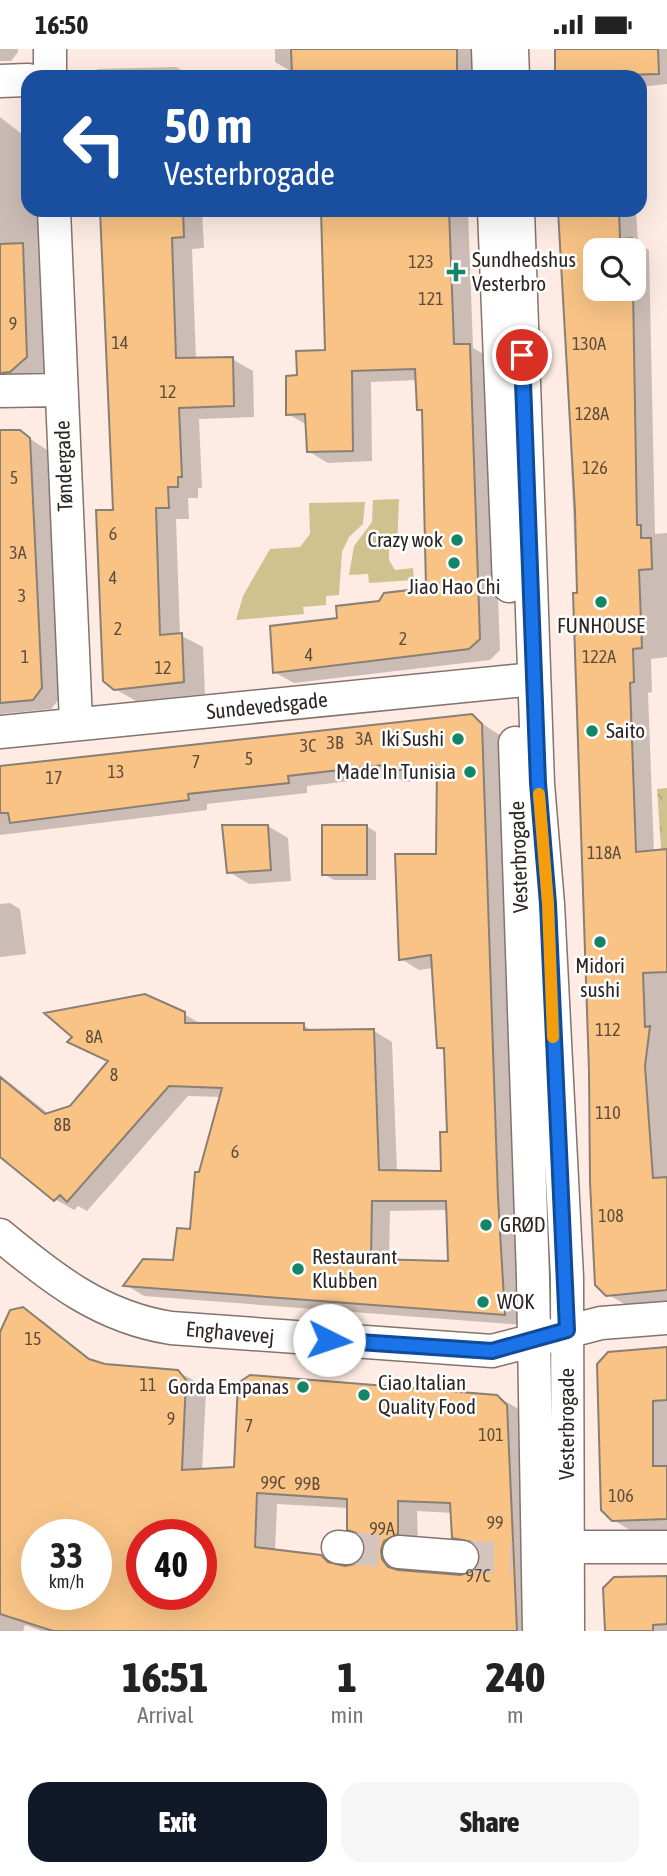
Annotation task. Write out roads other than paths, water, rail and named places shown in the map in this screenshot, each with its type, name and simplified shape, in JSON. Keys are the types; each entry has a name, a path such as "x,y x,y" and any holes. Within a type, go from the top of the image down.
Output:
{"street":[{"path":"50,49 50,70"},
{"path":"488,49 489,70"},
{"path":"512,49 513,70"},
{"path":"0,81 21,80"},
{"name":"Tøndergade","path":"54,217 76,722"},
{"name":"Vesterbrogade","path":"494,217 524,679 548,904 567,1330 568,1631"},
{"name":"Vesterbrogade","path":"518,217 534,1340 525,1559 540,1631"},
{"path":"0,390 60,390"},
{"name":"Sundevedsgade","path":"0,732 76,722 222,711 524,679"},
{"name":"Enghavevej","path":"0,1235 87,1301 139,1322 198,1331 470,1351 503,1349 601,1323 667,1318"},
{"path":"568,1547 667,1547"},
{"path":"399,1552 462,1557"}],"tunnel":[{"path":"347,1548 399,1552"},
{"path":"462,1557 512,1558"}],"place":[{"name":"Sundhedshus Vesterbro","path":"456,272"},
{"name":"Crazy wok","path":"457,540"},
{"name":"Jiao Hao Chi","path":"454,563"},
{"name":"FUNHOUSE","path":"601,602"},
{"name":"Saito","path":"592,731"},
{"name":"Iki Sushi","path":"458,739"},
{"name":"Made In Tunisia","path":"470,772"},
{"name":"Midori sushi","path":"600,942"},
{"name":"GRØD","path":"486,1225"},
{"name":"Restaurant Klubben","path":"298,1269"},
{"name":"WOK","path":"483,1302"},
{"name":"Gorda Empanas","path":"303,1387"},
{"name":"Ciao Italian Quality Food","path":"364,1395"}]}
